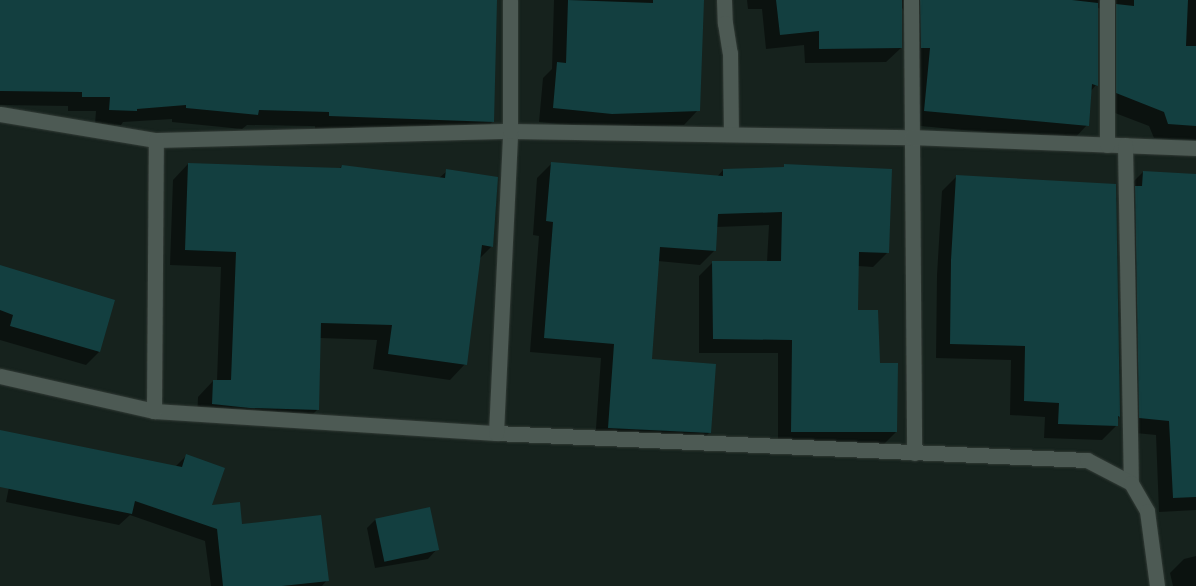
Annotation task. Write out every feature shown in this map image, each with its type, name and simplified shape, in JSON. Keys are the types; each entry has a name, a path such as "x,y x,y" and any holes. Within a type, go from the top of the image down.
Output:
{"street":[{"path":"496,433 510,131 510,0"},
{"path":"724,0 725,23 730,52 731,134"},
{"path":"911,0 914,453"},
{"path":"1106,145 1107,0"},
{"path":"0,114 156,140 510,131 911,138 1196,148"},
{"path":"154,411 156,140"},
{"path":"1125,145 1131,483 1147,511 1157,586"},
{"path":"0,376 154,411 496,433 1087,460 1131,483"}],"building":[{"path":"0,0 497,0 494,122 329,116 329,112 259,110 258,115 186,108 186,105 137,109 137,111 109,110 110,97 82,97 82,92 0,91"},
{"path":"568,0 653,3 653,0 704,0 700,111 612,114 553,108 557,62 566,63"},
{"path":"776,0 902,0 902,48 819,49 819,31 780,35"},
{"path":"920,0 1072,0 1098,3 1098,86 1092,84 1089,126 924,111 930,48 921,48"},
{"path":"1134,0 1188,0 1186,46 1196,46 1196,126 1168,124 1164,112 1116,93 1116,4 1134,6"},
{"path":"551,162 723,176 723,169 784,167 784,164 892,169 889,253 859,252 858,310 878,310 880,363 898,363 897,432 791,432 792,340 713,339 712,261 781,261 782,212 718,214 716,251 660,247 652,359 716,364 711,433 608,428 614,344 544,338 553,222 546,221"},
{"path":"188,163 341,168 342,165 445,178 446,169 498,177 493,247 482,245 467,365 388,354 392,325 321,323 319,410 250,408 212,404 213,380 231,380 236,252 185,250"},
{"path":"1143,171 1196,174 1196,497 1173,498 1169,421 1139,418 1135,186 1142,186"},
{"path":"956,175 1116,184 1120,417 1118,416 1118,426 1058,424 1059,403 1024,401 1025,346 950,344 951,260"},
{"path":"0,265 115,300 100,352 10,326 13,315 0,310"},
{"path":"0,430 182,467 186,454 225,468 212,505 240,502 242,524 321,515 329,581 282,586 223,586 217,529 135,501 132,514 0,487"},
{"path":"430,507 439,550 384,562 375,519"}]}
